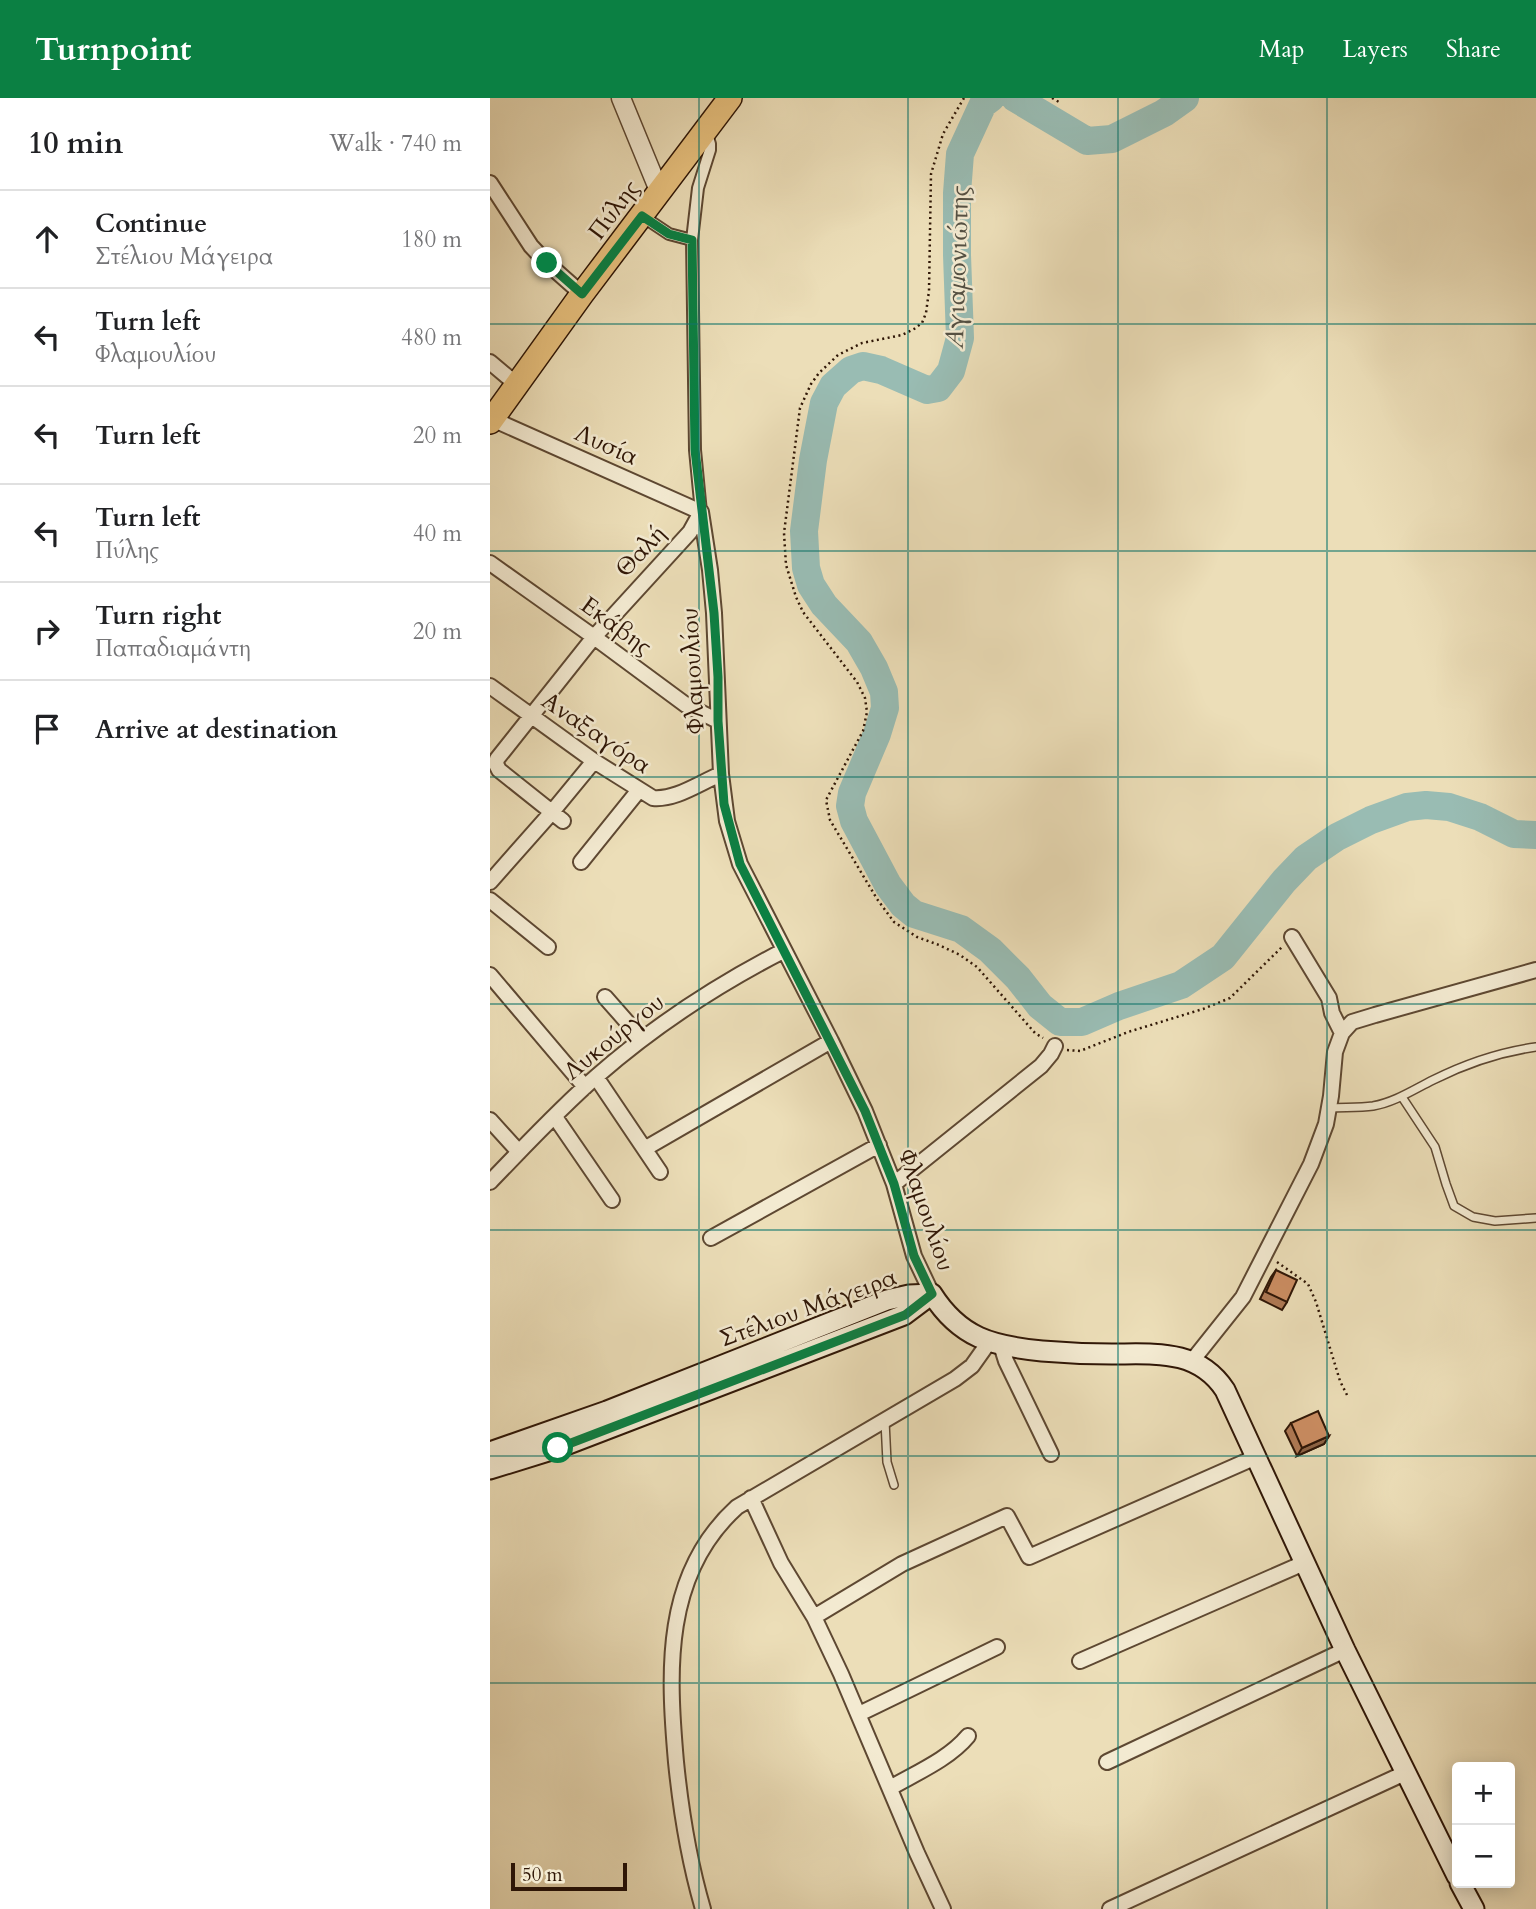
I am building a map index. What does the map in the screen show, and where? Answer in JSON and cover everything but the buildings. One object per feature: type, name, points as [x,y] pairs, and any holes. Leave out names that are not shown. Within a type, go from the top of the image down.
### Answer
[{"type":"main road","name":"Πύλης","points":[[491,421],[582,294],[730,98]]},
{"type":"main road","points":[[932,1294],[955,1322],[995,1344],[1074,1353],[1163,1355],[1192,1361],[1219,1381],[1345,1650],[1452,1866]]},
{"type":"main road","name":"Στέλιου Μάγειρα","points":[[490,1452],[607,1411],[887,1300],[932,1294]]},
{"type":"main road","name":"Στέλιου Μάγειρα","points":[[490,1469],[558,1448],[905,1315],[932,1294]]},
{"type":"main road","points":[[1464,1888],[1474,1909]]},
{"type":"street","points":[[621,98],[660,193]]},
{"type":"street","name":"Φλαμουλίου","points":[[706,131],[710,150],[698,188],[692,240],[695,441],[714,613],[721,774],[727,821],[740,864],[865,1111],[894,1184],[914,1256],[932,1294]]},
{"type":"street","points":[[490,183],[531,246],[582,294]]},
{"type":"street","points":[[642,216],[669,234],[692,240]]},
{"type":"street","points":[[490,362],[516,384]]},
{"type":"street","name":"Λυσία","points":[[491,421],[701,512]]},
{"type":"street","name":"Θαλή","points":[[558,816],[499,770],[497,759],[594,637],[690,532],[701,512]]},
{"type":"street","name":"Εκάβης","points":[[490,563],[686,705],[718,721]]},
{"type":"street","name":"Αναξαγόρα","points":[[490,686],[593,761],[653,798],[663,799],[721,774]]},
{"type":"street","points":[[490,882],[558,816],[593,761]]},
{"type":"street","points":[[581,862],[639,790]]},
{"type":"street","points":[[490,900],[548,947]]},
{"type":"street","points":[[1292,937],[1329,998],[1332,1013],[1342,1033]]},
{"type":"street","name":"Λυκούργου","points":[[490,1182],[591,1082],[642,1039],[745,971],[783,951]]},
{"type":"street","points":[[1192,1361],[1234,1310],[1311,1164],[1326,1124],[1335,1052],[1342,1033],[1352,1022],[1536,970]]},
{"type":"street","points":[[490,975],[546,1039],[591,1082],[646,1148],[660,1172]]},
{"type":"street","points":[[606,997],[642,1039]]},
{"type":"street","points":[[646,1148],[831,1041]]},
{"type":"street","points":[[894,1184],[1041,1066],[1055,1046]]},
{"type":"street","points":[[555,1117],[612,1200]]},
{"type":"street","points":[[490,1120],[519,1152]]},
{"type":"street","points":[[711,1238],[879,1145]]},
{"type":"street","points":[[703,1909],[690,1860],[679,1788],[671,1696],[673,1634],[687,1579],[722,1521],[751,1498],[965,1372],[995,1344],[1051,1454]]},
{"type":"street","points":[[814,1617],[901,1564],[1007,1516],[1029,1558],[1256,1457]]},
{"type":"street","points":[[751,1498],[781,1563],[814,1617],[943,1909]]},
{"type":"street","points":[[1080,1661],[1304,1563]]},
{"type":"street","points":[[859,1714],[997,1647]]},
{"type":"street","points":[[1107,1762],[1345,1650]]},
{"type":"street","points":[[890,1788],[944,1756],[968,1736]]},
{"type":"street","points":[[1110,1909],[1405,1773]]},
{"type":"lane","points":[[1329,1108],[1373,1106],[1402,1097],[1471,1064],[1514,1050],[1536,1047]]},
{"type":"lane","points":[[1402,1097],[1435,1147],[1454,1206],[1473,1217],[1495,1221],[1536,1217]]},
{"type":"lane","points":[[885,1420],[887,1462],[894,1485]]},
{"type":"path","points":[[964,98],[943,134],[931,174],[929,291],[922,323],[902,335],[862,342],[838,355],[811,384],[800,408],[785,516],[784,549],[790,581],[803,612],[857,682],[865,698],[867,712],[863,731],[826,800],[830,820],[894,922],[917,937],[950,949],[969,961],[1035,1032],[1066,1050],[1080,1051],[1230,998],[1292,937]]},
{"type":"path","points":[[1052,98],[1059,102]]},
{"type":"path","points":[[1265,1255],[1308,1284],[1347,1395]]},
{"type":"waterway","name":"Αγιαμονιώτης","points":[[991,98],[983,104],[960,154],[957,193],[960,338],[951,371],[938,388],[927,390],[881,370],[863,366],[851,370],[833,386],[824,403],[813,460],[804,531],[806,568],[811,585],[824,605],[859,642],[884,692],[885,708],[852,793],[850,806],[854,821],[888,885],[903,905],[914,914],[961,929],[990,950],[1018,978],[1040,1006],[1060,1022],[1082,1022],[1181,985],[1223,957],[1306,858],[1337,837],[1371,820],[1407,807],[1449,807],[1480,817],[1514,834],[1536,835]]},
{"type":"waterway","name":"Αγιαμονιώτης","points":[[1015,98],[1087,141],[1112,139],[1164,113],[1185,98]]},
{"type":"route","points":[[547,263],[582,294],[642,216],[669,234],[692,240],[695,450],[714,613],[722,789],[727,821],[740,864],[865,1111],[894,1184],[914,1256],[932,1294],[905,1315],[558,1448]]}]
